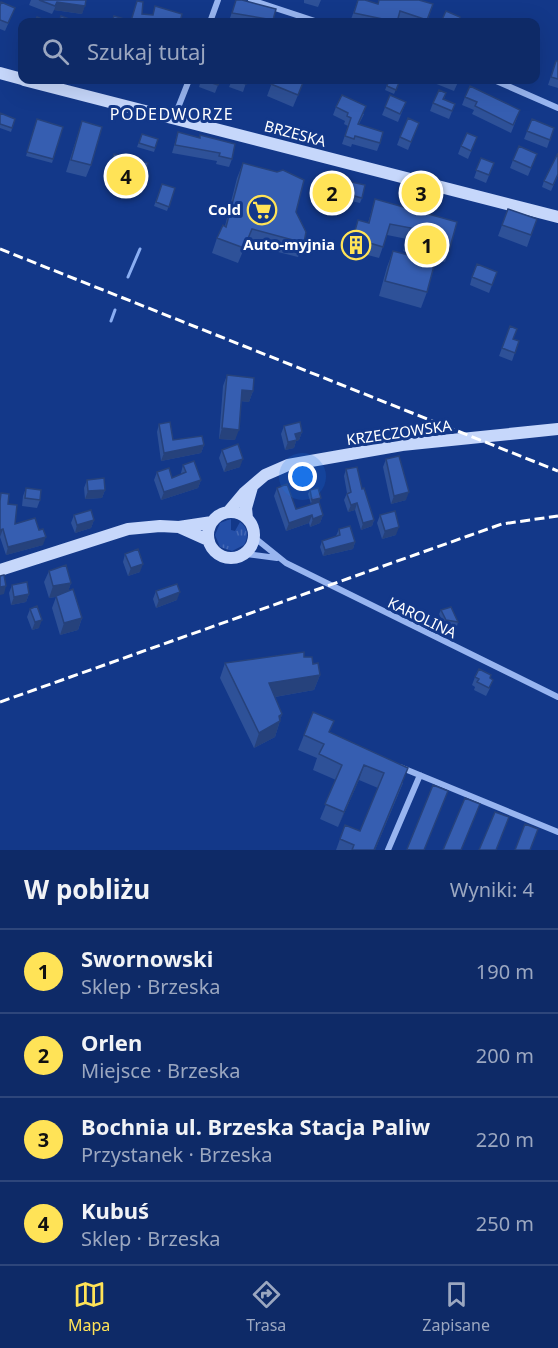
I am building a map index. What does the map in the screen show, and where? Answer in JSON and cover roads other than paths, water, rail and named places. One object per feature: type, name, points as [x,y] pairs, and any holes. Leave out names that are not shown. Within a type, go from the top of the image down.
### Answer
[{"type":"main road","name":"BRZESKA","points":[[0,73],[18,78]]},
{"type":"main road","name":"BRZESKA","points":[[42,84],[558,217]]},
{"type":"main road","name":"KRZECZOWSKA","points":[[228,512],[270,472],[288,465],[402,445],[558,429]]},
{"type":"main road","points":[[247,518],[246,508],[252,487]]},
{"type":"main road","points":[[0,570],[128,529],[179,527],[212,522],[228,512],[238,513],[247,518],[253,527],[255,537],[246,554],[234,559],[223,557],[212,549],[208,540],[212,522]]},
{"type":"main road","points":[[179,527],[208,540]]},
{"type":"street","points":[[211,18],[218,0]]},
{"type":"street","points":[[251,0],[306,18]]},
{"type":"street","points":[[174,118],[187,84]]},
{"type":"street","points":[[503,84],[558,108]]},
{"type":"street","name":"KAROLINA","points":[[255,537],[277,558],[558,697]]},
{"type":"street","name":"KAROLINA","points":[[246,554],[277,558]]},
{"type":"street","points":[[389,762],[558,831]]},
{"type":"street","points":[[388,850],[420,775]]},
{"type":"waterway","points":[[128,277],[140,249]]},
{"type":"waterway","points":[[111,321],[115,310]]},
{"type":"railway","points":[[0,249],[558,471]]},
{"type":"railway","points":[[0,702],[502,524],[558,516]]},
{"type":"place","name":"Kubuś","points":[[126,176]]},
{"type":"place","name":"Orlen","points":[[332,193]]},
{"type":"place","name":"Bochnia ul. Brzeska Stacja Paliw","points":[[421,193]]},
{"type":"place","name":"Cold","points":[[262,210]]},
{"type":"place","name":"Auto-myjnia","points":[[356,245]]},
{"type":"place","name":"Swornowski","points":[[427,245]]},
{"type":"district","name":"PODEDWORZE","points":[[172,114]]}]
